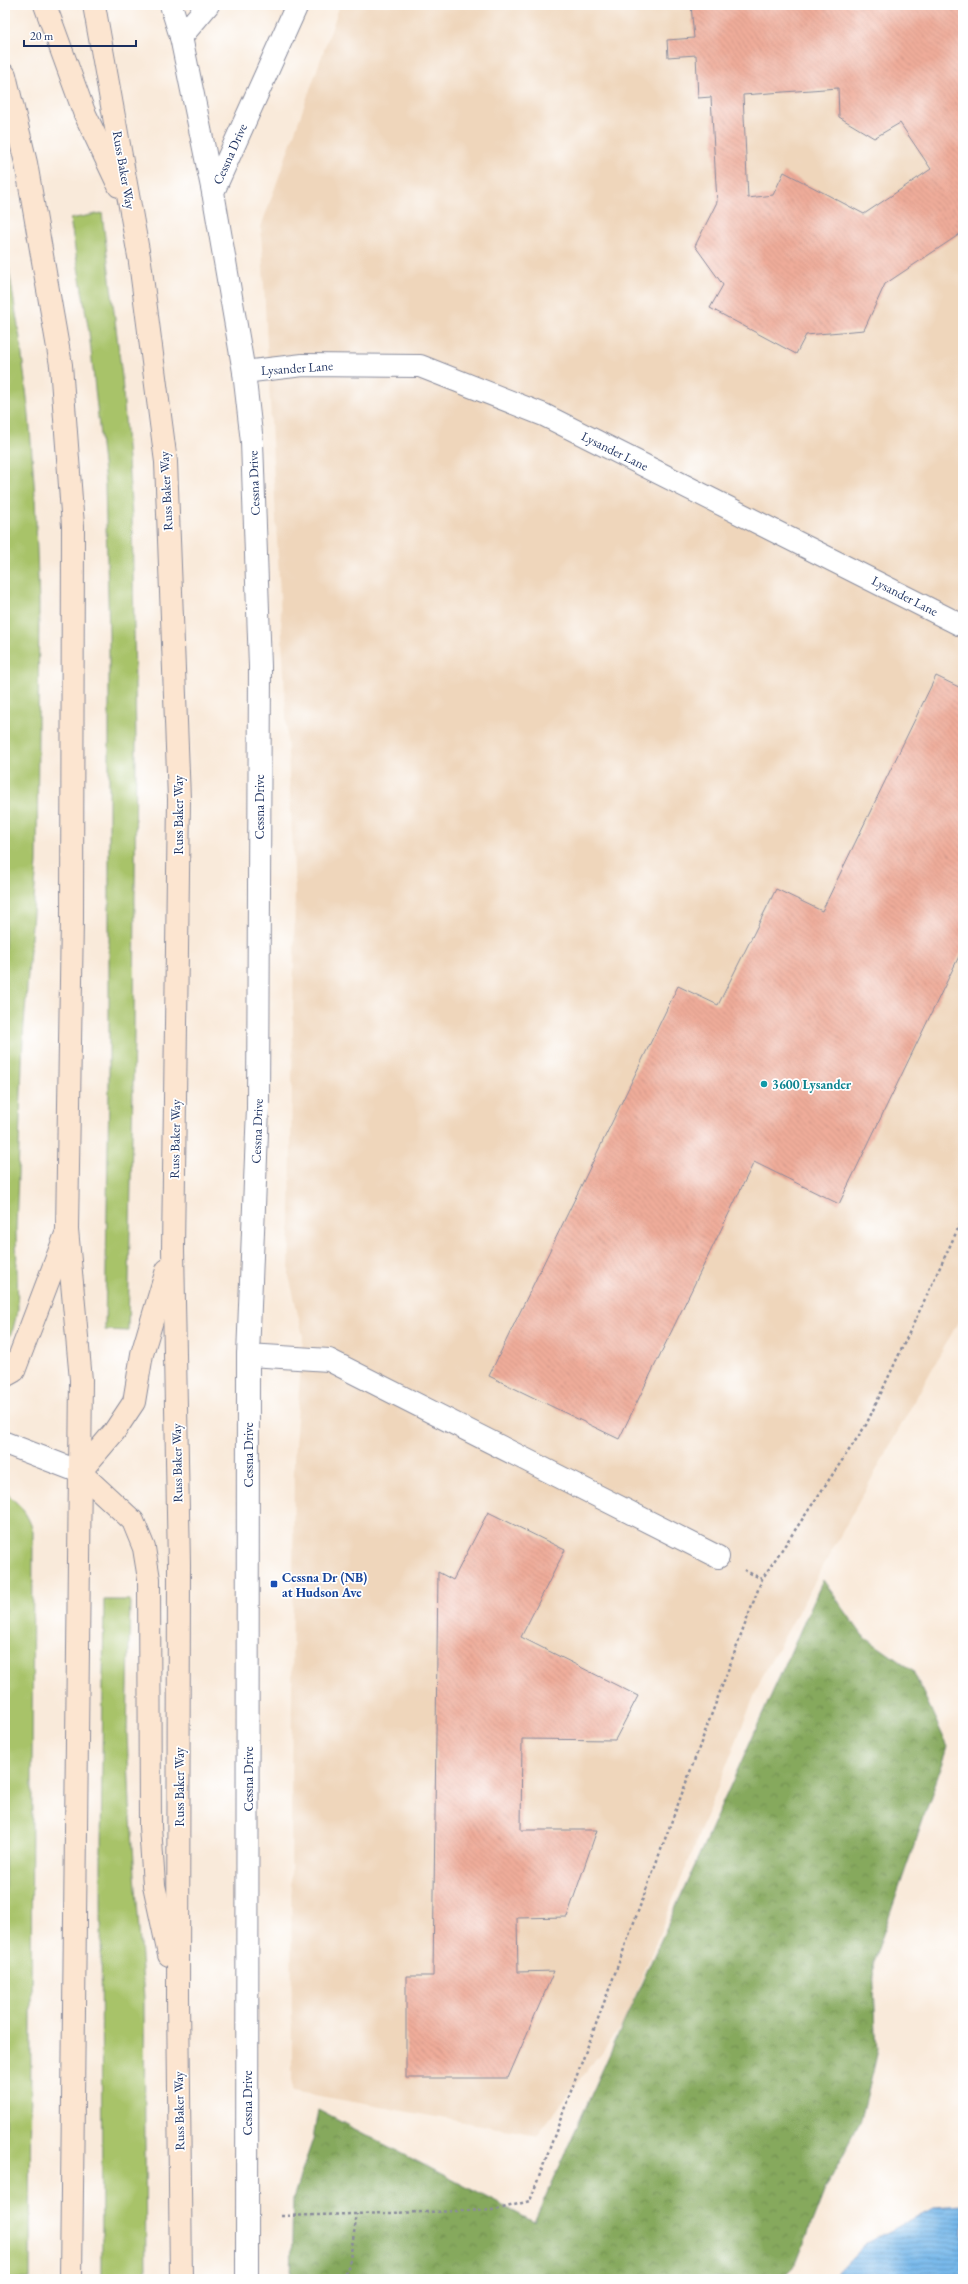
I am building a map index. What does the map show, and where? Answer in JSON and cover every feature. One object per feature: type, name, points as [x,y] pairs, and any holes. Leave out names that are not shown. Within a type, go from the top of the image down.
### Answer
[{"type":"main road","points":[[45,5],[84,112],[130,210]]},
{"type":"main road","name":"Russ Baker Way","points":[[94,5],[140,262],[166,462],[179,799],[173,1249],[179,1580],[178,1998],[181,2279]]},
{"type":"main road","points":[[5,75],[26,163],[61,365],[73,526],[72,919],[67,1229],[81,1380],[71,2279]]},
{"type":"main road","points":[[5,1376],[14,1371],[67,1229]]},
{"type":"main road","points":[[80,1472],[114,1432],[134,1402],[142,1354],[173,1249]]},
{"type":"main road","points":[[80,1472],[133,1521],[144,1548],[149,1579],[150,1826],[154,1885],[178,1998]]},
{"type":"street","points":[[171,5],[181,37],[213,192]]},
{"type":"street","points":[[181,37],[208,5]]},
{"type":"street","name":"Cessna Drive","points":[[247,2279],[248,1355],[258,1108],[260,666],[252,442],[244,372],[213,192],[297,5]]},
{"type":"street","name":"Lysander Lane","points":[[244,372],[303,365],[420,366],[544,415],[963,626]]},
{"type":"street","points":[[248,1355],[329,1360],[718,1557]]},
{"type":"street","points":[[5,1443],[80,1472]]},
{"type":"path","points":[[281,2216],[495,2210],[530,2201],[762,1579],[866,1425],[963,1218]]},
{"type":"path","points":[[342,2279],[349,2265],[357,2214]]},
{"type":"shaded area","points":[[340,5],[963,5],[963,1313],[761,1679],[623,2025],[537,2135],[292,2091],[291,1800],[294,1460],[303,1336],[289,1276],[295,891],[261,227]]},
{"type":"green space","points":[[102,213],[122,377],[132,516],[136,740],[134,1035],[128,1331],[105,1330],[109,1089],[109,635],[105,483],[89,332],[70,219]]},
{"type":"green space","points":[[5,246],[20,338],[29,415],[35,496],[39,604],[37,863],[23,1037],[16,1229],[18,1309],[13,1329],[5,1345]]},
{"type":"green space","points":[[5,1492],[22,1509],[33,1531],[30,2279],[5,2279]]},
{"type":"green space","points":[[823,1580],[863,1636],[913,1671],[948,1747],[873,1963],[877,2054],[861,2120],[824,2192],[796,2264],[781,2279],[291,2279],[293,2198],[313,2139],[318,2110],[534,2222]]},
{"type":"green space","points":[[104,1600],[130,1600],[127,1733],[130,1805],[144,1999],[146,2279],[102,2279],[101,1850]]},
{"type":"water","points":[[963,2205],[963,2279],[832,2279],[867,2243],[935,2207]]},
{"type":"building","points":[[691,5],[963,5],[963,232],[885,284],[864,330],[806,335],[796,354],[710,308],[723,285],[695,246],[717,202],[711,97],[698,98],[696,55],[668,57],[667,40],[694,38]],"holes":[[[838,88],[839,117],[874,138],[900,123],[931,169],[864,214],[784,172],[773,195],[748,198],[743,95]]]},
{"type":"building","name":"3600 Lysander","points":[[936,676],[963,689],[963,948],[839,1204],[754,1162],[619,1439],[489,1376],[678,986],[718,1005],[776,889],[822,911]]},
{"type":"building","points":[[488,1512],[565,1550],[521,1637],[638,1696],[615,1740],[522,1739],[521,1830],[597,1830],[567,1917],[517,1918],[518,1972],[554,1971],[508,2078],[406,2078],[406,1976],[433,1976],[438,1572],[453,1580]]},
{"type":"place","name":"3600 Lysander","points":[[764,1084]]},
{"type":"place","name":"Cessna Dr (NB) at Hudson Ave","points":[[274,1584]]}]
